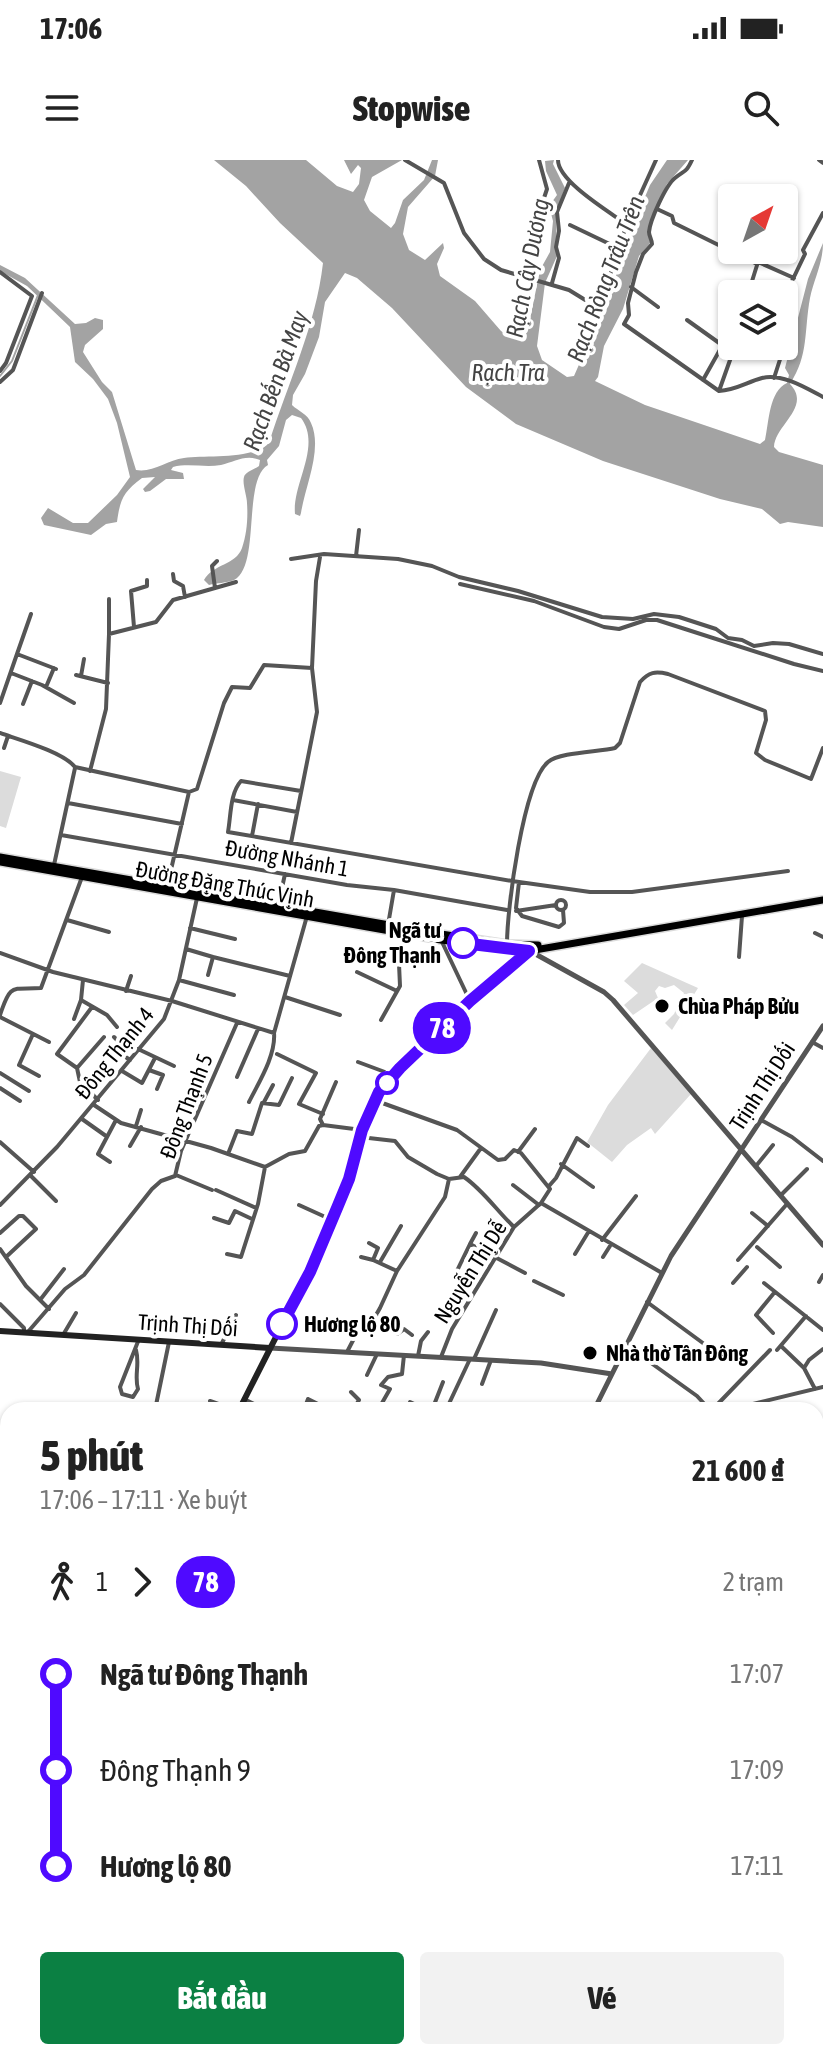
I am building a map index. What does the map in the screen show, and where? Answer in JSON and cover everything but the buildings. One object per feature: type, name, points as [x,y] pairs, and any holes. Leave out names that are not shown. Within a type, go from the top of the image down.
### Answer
[{"type":"main road","name":"Đường Đặng Thúc Vịnh","points":[[0,859],[167,887],[441,940],[530,948],[823,898]]},
{"type":"main road","name":"Đường Đặng Thúc Vịnh","points":[[54,869],[82,877],[530,948],[823,898]]},
{"type":"main road","points":[[242,1402],[310,1272],[349,1179],[374,1100],[393,1075],[530,948]]},
{"type":"main road","name":"Trịnh Thị Dối","points":[[0,1331],[270,1348]]},
{"type":"street","points":[[405,160],[439,178],[464,233],[484,259],[501,270],[551,283],[595,306],[656,160]]},
{"type":"street","points":[[524,276],[527,253],[540,237],[538,216],[547,189],[539,160]]},
{"type":"street","points":[[558,160],[558,167],[569,183],[627,225]]},
{"type":"street","points":[[692,160],[686,173],[675,178],[667,188],[657,209],[649,233],[652,244],[643,254],[631,287],[629,313],[624,324],[719,391],[733,390],[761,378],[777,378],[823,397]]},
{"type":"street","points":[[551,283],[559,258],[556,247],[559,231],[557,212],[569,183]]},
{"type":"street","points":[[657,209],[673,217],[674,223],[718,245]]},
{"type":"street","points":[[764,264],[794,278],[805,254],[803,250],[823,213]]},
{"type":"street","points":[[570,225],[619,248]]},
{"type":"street","points":[[752,280],[757,264]]},
{"type":"street","points":[[0,272],[29,293],[32,299],[0,371]]},
{"type":"street","points":[[631,287],[658,307]]},
{"type":"street","points":[[0,382],[13,370],[42,296]]},
{"type":"street","points":[[687,320],[718,342]]},
{"type":"street","points":[[703,380],[718,352]]},
{"type":"street","points":[[719,391],[730,360]]},
{"type":"street","points":[[777,378],[781,360]]},
{"type":"street","points":[[356,556],[359,530]]},
{"type":"street","points":[[291,843],[317,712],[312,668],[316,581],[321,556]]},
{"type":"street","points":[[291,559],[381,556],[432,566],[459,577],[612,619],[633,619],[654,614],[679,617],[754,646],[787,644],[823,654]]},
{"type":"street","points":[[215,586],[213,569],[217,561]]},
{"type":"street","points":[[173,574],[174,581],[183,586],[185,597]]},
{"type":"street","points":[[134,627],[131,591],[147,586],[147,580]]},
{"type":"street","points":[[109,634],[156,622],[168,604],[215,586],[236,582]]},
{"type":"street","points":[[460,584],[534,601],[604,627],[619,629],[646,620],[657,620],[823,671]]},
{"type":"street","points":[[90,771],[106,709],[109,599]]},
{"type":"street","points":[[0,703],[31,614]]},
{"type":"street","points":[[17,654],[55,668],[46,687]]},
{"type":"street","points":[[84,659],[78,676],[108,683]]},
{"type":"street","points":[[0,733],[63,758],[75,767],[189,792],[197,789],[229,690],[234,687],[250,688],[264,665],[312,668]]},
{"type":"street","points":[[507,944],[507,910],[523,826],[545,764],[551,759],[615,748],[620,743],[640,682],[655,671],[765,711],[766,720],[756,753],[765,760],[811,779],[823,748]]},
{"type":"street","points":[[11,673],[46,687],[74,703]]},
{"type":"street","points":[[23,704],[32,681]]},
{"type":"street","points":[[4,748],[8,736]]},
{"type":"street","points":[[54,869],[75,767]]},
{"type":"street","points":[[301,791],[241,781],[237,784],[228,832],[590,892],[632,892],[788,871]]},
{"type":"street","points":[[167,887],[189,792]]},
{"type":"street","points":[[233,800],[297,812]]},
{"type":"street","points":[[68,803],[182,824]]},
{"type":"street","points":[[252,836],[258,804]]},
{"type":"street","name":"Đường Nhánh 1","points":[[61,835],[507,910]]},
{"type":"street","points":[[278,906],[285,874]]},
{"type":"street","points":[[49,1042],[0,1016],[9,993],[14,989],[26,986],[40,989],[82,877]]},
{"type":"street","points":[[516,911],[519,882]]},
{"type":"street","points":[[516,911],[522,916],[559,927],[564,923],[566,904],[560,888]]},
{"type":"street","points":[[388,925],[394,890]]},
{"type":"street","name":"Đông Thạnh 4","points":[[0,1205],[33,1174],[82,1119],[164,1019],[179,980],[198,894]]},
{"type":"street","points":[[516,911],[556,905],[562,900]]},
{"type":"street","points":[[556,905],[563,910]]},
{"type":"street","points":[[739,957],[742,914]]},
{"type":"street","points":[[249,1102],[275,1039],[274,1033],[307,916]]},
{"type":"street","points":[[67,920],[109,932]]},
{"type":"street","points":[[190,928],[235,939]]},
{"type":"street","points":[[381,1020],[400,986],[399,964],[405,933]]},
{"type":"street","points":[[815,933],[823,937]]},
{"type":"street","points":[[441,940],[470,1001]]},
{"type":"street","points":[[530,948],[613,1000],[823,1245]]},
{"type":"street","points":[[186,949],[290,976]]},
{"type":"street","points":[[0,953],[49,971],[172,1001],[274,1033]]},
{"type":"street","points":[[208,975],[213,957]]},
{"type":"street","points":[[357,972],[397,991]]},
{"type":"street","points":[[126,991],[131,976]]},
{"type":"street","points":[[74,1019],[81,1000],[83,980]]},
{"type":"street","points":[[179,980],[234,995]]},
{"type":"street","points":[[285,997],[340,1015]]},
{"type":"street","points":[[81,1000],[107,1015],[117,1027]]},
{"type":"street","points":[[92,1007],[57,1054],[77,1068],[80,1082],[98,1100]]},
{"type":"street","name":"Đông Thạnh 5","points":[[25,1332],[65,1289],[84,1275],[152,1189],[176,1175],[186,1141],[237,1023]]},
{"type":"street","name":"Trịnh Thị Dối","points":[[598,1402],[662,1273],[697,1214],[823,1026]]},
{"type":"street","points":[[237,1077],[258,1029]]},
{"type":"street","points":[[33,1034],[19,1065],[39,1076]]},
{"type":"street","points":[[77,1068],[104,1037]]},
{"type":"street","points":[[114,1037],[117,1051],[130,1060]]},
{"type":"street","points":[[812,1042],[823,1048]]},
{"type":"street","points":[[138,1049],[174,1066]]},
{"type":"street","points":[[277,1054],[316,1073],[299,1104],[323,1114]]},
{"type":"street","points":[[122,1071],[142,1083],[155,1058]]},
{"type":"street","points":[[358,1062],[393,1075]]},
{"type":"street","points":[[149,1070],[163,1075],[157,1089]]},
{"type":"street","points":[[0,1073],[29,1091]]},
{"type":"street","points":[[264,1102],[279,1105],[292,1078]]},
{"type":"street","points":[[323,1125],[320,1119],[336,1082]]},
{"type":"street","points":[[228,1154],[237,1131],[252,1134],[262,1103],[273,1085]]},
{"type":"street","points":[[0,1088],[20,1101]]},
{"type":"street","points":[[374,1100],[457,1130],[502,1161],[510,1151],[518,1152],[549,1186]]},
{"type":"street","points":[[94,1105],[116,1120],[265,1167],[289,1154],[305,1151],[319,1126],[323,1125],[395,1141],[408,1157],[449,1179],[460,1177],[478,1187],[495,1210],[514,1227]]},
{"type":"street","points":[[130,1146],[141,1110]]},
{"type":"street","points":[[82,1119],[106,1136]]},
{"type":"street","points":[[110,1162],[98,1154],[116,1120]]},
{"type":"street","points":[[761,1120],[792,1137],[823,1161]]},
{"type":"street","points":[[518,1152],[535,1129]]},
{"type":"street","points":[[588,1146],[577,1138],[561,1164],[593,1187]]},
{"type":"street","points":[[0,1142],[56,1201]]},
{"type":"street","points":[[756,1166],[773,1145]]},
{"type":"street","points":[[460,1177],[481,1148]]},
{"type":"street","name":"Nguyễn Thị Dễ","points":[[441,1358],[452,1329],[514,1227],[540,1204],[561,1164]]},
{"type":"street","points":[[227,1254],[240,1258],[265,1167]]},
{"type":"street","points":[[782,1194],[807,1169]]},
{"type":"street","points":[[176,1175],[256,1208]]},
{"type":"street","points":[[347,1352],[361,1325],[376,1315],[397,1271],[445,1197],[449,1179]]},
{"type":"street","points":[[513,1185],[540,1204],[662,1273]]},
{"type":"street","points":[[602,1240],[636,1196]]},
{"type":"street","points":[[738,1260],[789,1202]]},
{"type":"street","points":[[299,1205],[332,1220]]},
{"type":"street","points":[[214,1218],[229,1223],[235,1211],[252,1219]]},
{"type":"street","points":[[752,1213],[768,1226]]},
{"type":"street","points":[[0,1233],[23,1216],[36,1229],[6,1257]]},
{"type":"street","points":[[380,1262],[401,1226]]},
{"type":"street","points":[[575,1254],[589,1231]]},
{"type":"street","points":[[453,1279],[476,1233]]},
{"type":"street","points":[[369,1243],[378,1248],[373,1260]]},
{"type":"street","points":[[470,1244],[525,1273]]},
{"type":"street","points":[[603,1257],[610,1245]]},
{"type":"street","points":[[757,1247],[780,1267]]},
{"type":"street","points":[[0,1249],[26,1286],[49,1309]]},
{"type":"street","points":[[361,1257],[397,1271]]},
{"type":"street","points":[[733,1283],[747,1267]]},
{"type":"street","points":[[40,1300],[64,1269]]},
{"type":"street","points":[[819,1282],[823,1275]]},
{"type":"street","points":[[534,1281],[563,1295]]},
{"type":"street","points":[[764,1283],[823,1330]]},
{"type":"street","points":[[773,1333],[756,1315],[774,1293]]},
{"type":"street","points":[[647,1302],[726,1360]]},
{"type":"street","points":[[0,1304],[25,1332]]},
{"type":"street","points":[[450,1402],[496,1310]]},
{"type":"street","points":[[63,1335],[76,1313]]},
{"type":"street","points":[[221,1345],[236,1315]]},
{"type":"street","points":[[376,1315],[397,1334],[402,1328],[412,1335]]},
{"type":"street","points":[[806,1316],[779,1348],[804,1368],[815,1389]]},
{"type":"street","points":[[418,1356],[421,1341],[428,1332]]},
{"type":"street","points":[[126,1371],[135,1380],[138,1389],[133,1397],[122,1394],[120,1387],[126,1371],[136,1350],[139,1339]]},
{"type":"street","points":[[157,1402],[169,1342]]},
{"type":"street","points":[[626,1345],[703,1402]]},
{"type":"street","name":"Trịnh Thị Dối","points":[[270,1348],[541,1363],[612,1374]]},
{"type":"street","points":[[804,1368],[823,1349]]},
{"type":"street","points":[[135,1380],[139,1360],[136,1350]]},
{"type":"street","points":[[719,1402],[770,1350]]},
{"type":"street","points":[[367,1375],[377,1354]]},
{"type":"street","points":[[383,1402],[390,1389],[381,1385],[388,1377],[402,1374],[404,1355]]},
{"type":"street","points":[[482,1384],[491,1360]]},
{"type":"street","points":[[433,1402],[443,1382]]},
{"type":"street","points":[[767,1402],[823,1387]]},
{"type":"street","points":[[351,1392],[358,1402]]},
{"type":"street","points":[[244,1399],[250,1402]]},
{"type":"shaded area","points":[[0,771],[21,777],[6,828],[0,826]]},
{"type":"shaded area","points":[[642,963],[698,988],[672,1030],[665,1023],[674,1014],[684,993],[674,985],[659,986],[655,991],[658,998],[633,1015],[624,1005],[638,993],[624,981]]},
{"type":"shaded area","points":[[651,1048],[691,1094],[655,1134],[651,1128],[627,1145],[612,1162],[587,1142],[608,1105]]},
{"type":"water","name":"Rạch Tra","points":[[214,160],[306,160],[337,186],[353,192],[359,184],[361,168],[358,165],[351,174],[344,160],[402,160],[372,177],[364,200],[370,211],[391,228],[403,200],[424,180],[432,160],[438,160],[435,176],[408,207],[403,234],[409,250],[425,260],[443,243],[437,264],[440,276],[475,301],[501,331],[510,337],[524,337],[540,270],[550,252],[553,221],[549,206],[557,195],[545,161],[554,160],[565,188],[556,212],[557,256],[545,283],[537,346],[542,360],[567,377],[574,376],[606,303],[650,185],[667,160],[688,160],[667,184],[656,208],[651,225],[651,242],[639,256],[623,309],[604,346],[595,381],[645,405],[760,444],[765,440],[773,400],[787,383],[787,360],[798,360],[798,318],[808,279],[823,243],[810,298],[803,353],[790,384],[797,400],[774,447],[779,452],[823,465],[823,527],[788,522],[780,524],[762,509],[720,499],[603,461],[516,424],[466,387],[392,308],[357,278],[345,273],[325,302],[319,337],[293,395],[292,405],[310,420],[315,444],[300,516],[295,514],[295,502],[308,453],[308,441],[307,429],[301,418],[292,415],[286,420],[279,446],[260,474],[247,558],[242,572],[234,580],[209,585],[204,580],[235,558],[242,548],[247,514],[244,477],[259,466],[260,460],[255,458],[215,466],[173,467],[171,470],[183,473],[184,479],[166,479],[145,492],[143,489],[155,477],[142,478],[124,497],[117,522],[106,524],[91,535],[44,525],[41,518],[48,508],[73,523],[88,523],[117,495],[130,477],[108,399],[75,362],[70,327],[27,286],[0,271],[0,265],[25,278],[75,324],[95,318],[103,320],[103,329],[85,345],[83,352],[112,392],[136,470],[148,470],[184,458],[252,452],[269,443],[308,331],[323,263],[246,186]]},
{"type":"waterway","points":[[0,376],[12,361],[38,295]]},
{"type":"bus line","name":"78","points":[[282,1324],[319,1252],[349,1179],[362,1130],[379,1092],[470,1001],[529,951],[463,943]]},
{"type":"place","name":"Ngã tư Đông Thạnh","points":[[463,943]]},
{"type":"place","name":"Chùa Pháp Bửu","points":[[662,1006]]},
{"type":"place","name":"Hương lộ 80","points":[[282,1324]]},
{"type":"place","name":"Nhà thờ Tân Đông","points":[[590,1353]]},
{"type":"water label","name":"Rạch Cây Dương","points":[[528,268]]},
{"type":"water label","name":"Rạch Ròng Trâu Trên","points":[[606,279]]},
{"type":"water label","name":"Rạch Bến Bà May","points":[[276,381]]}]
